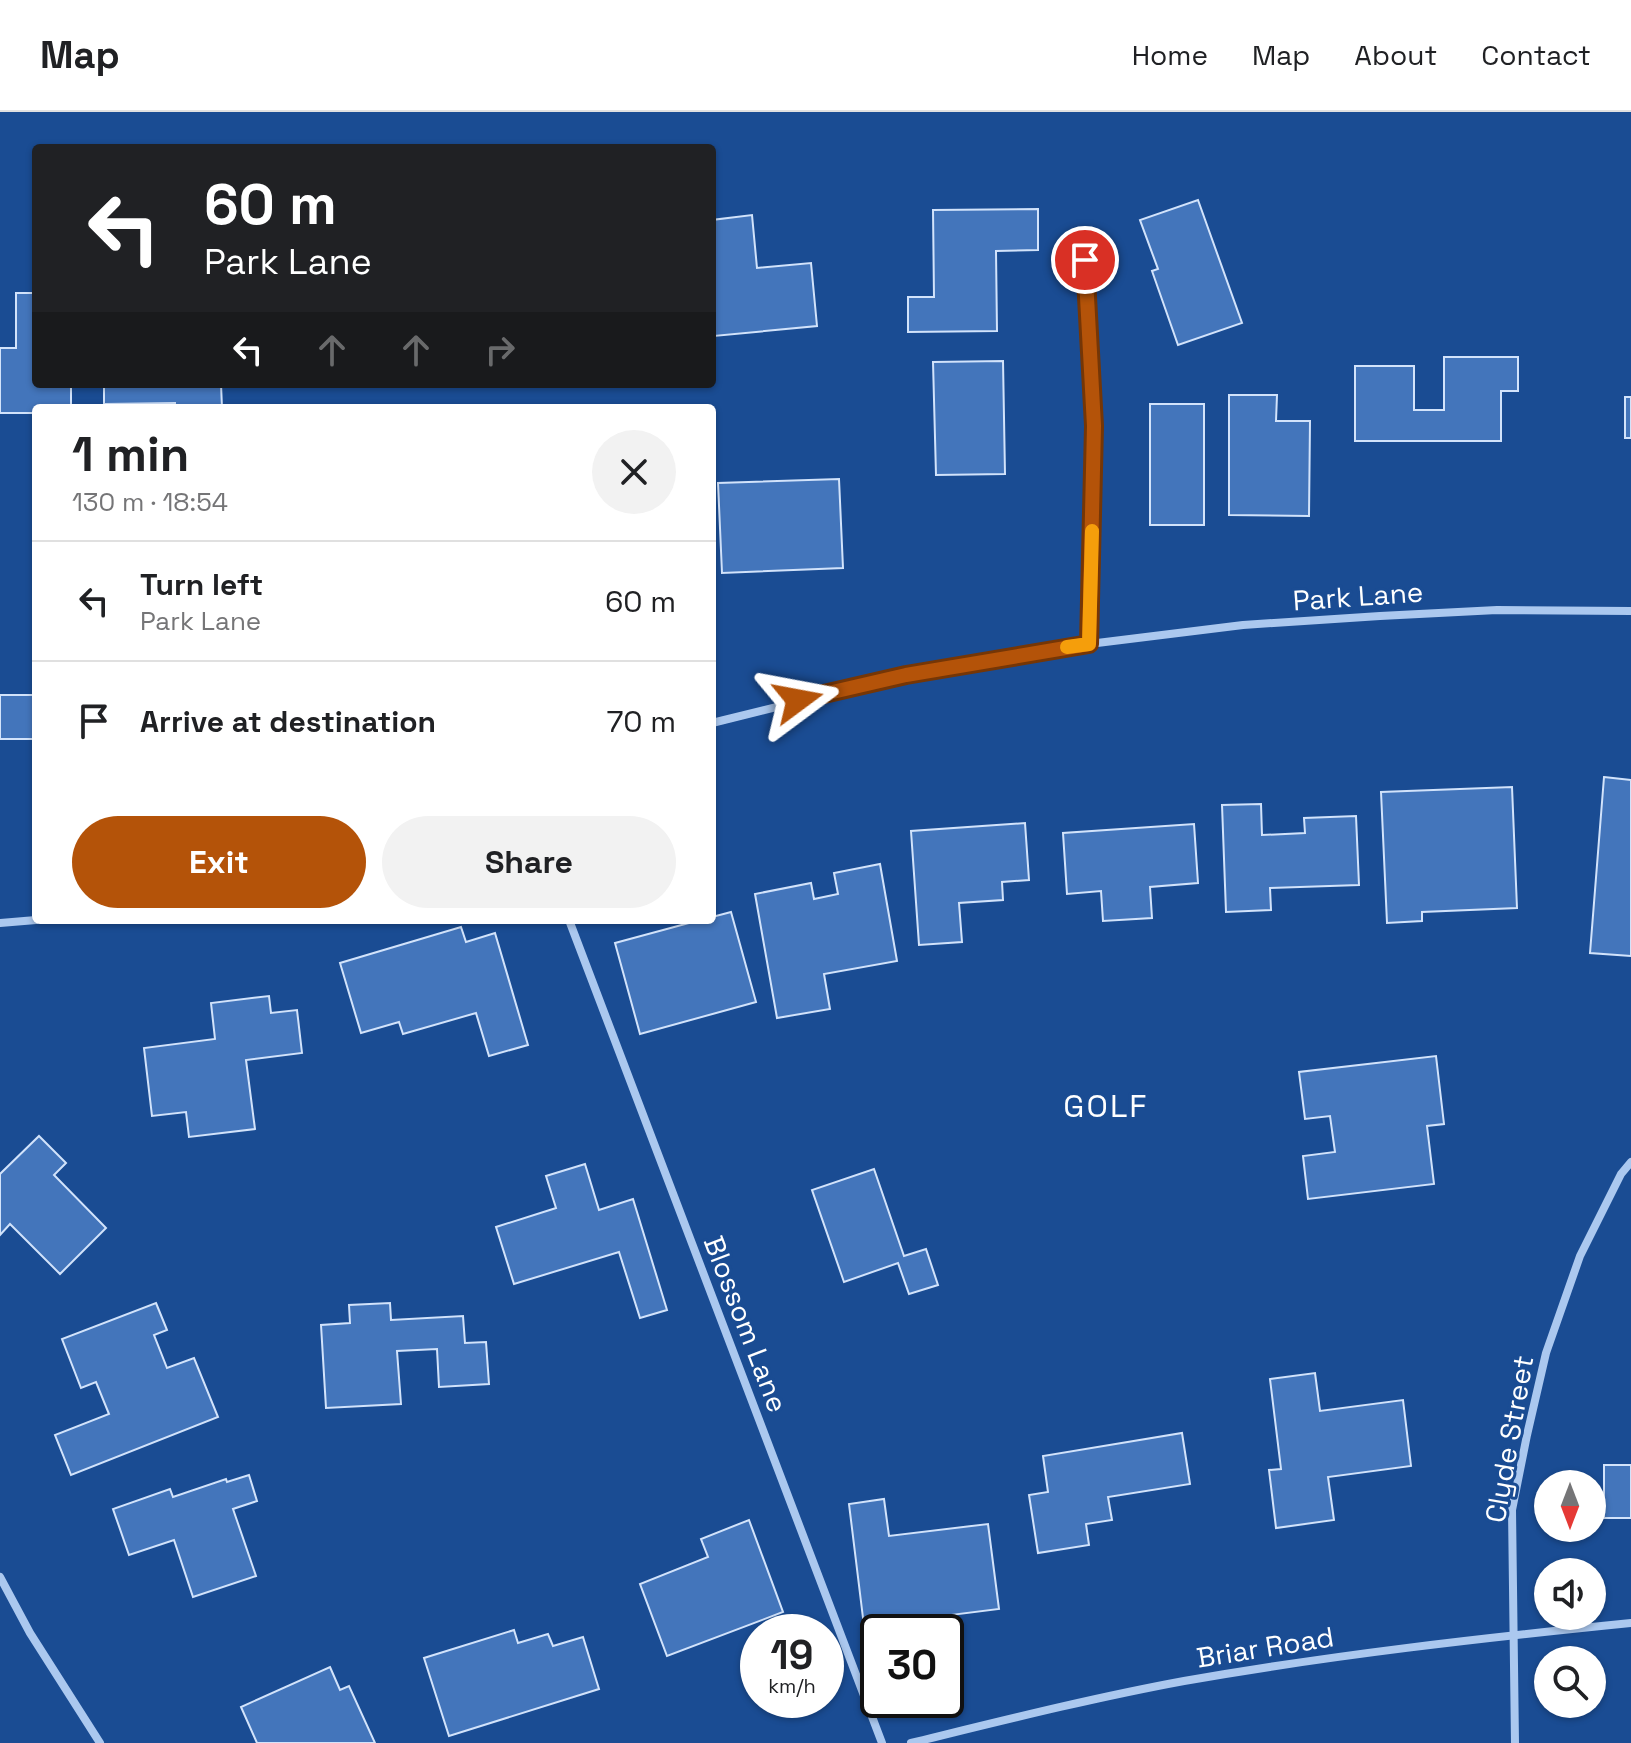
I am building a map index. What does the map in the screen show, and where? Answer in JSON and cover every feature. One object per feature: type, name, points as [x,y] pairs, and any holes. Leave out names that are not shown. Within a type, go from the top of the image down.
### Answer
[{"type":"street","name":"Park Lane","points":[[716,722],[906,675],[1089,644],[1243,625],[1497,610],[1631,611]]},
{"type":"street","points":[[0,923],[32,920]]},
{"type":"street","name":"Blossom Lane","points":[[571,924],[882,1743]]},
{"type":"street","name":"Clyde Street","points":[[1515,1743],[1512,1510],[1546,1353],[1580,1256],[1621,1174],[1631,1162]]},
{"type":"street","points":[[0,1577],[30,1633],[100,1743]]},
{"type":"street","name":"Briar Road","points":[[911,1743],[1060,1707],[1183,1682],[1310,1661],[1631,1623]]},
{"type":"lane","points":[[1085,260],[1094,426],[1089,644]]},
{"type":"building","points":[[1198,200],[1242,323],[1178,345],[1152,271],[1158,269],[1140,220]]},
{"type":"building","points":[[1038,209],[1038,250],[996,251],[997,331],[908,332],[908,297],[934,297],[933,210]]},
{"type":"building","points":[[752,215],[757,268],[811,263],[817,326],[716,336],[716,220]]},
{"type":"building","points":[[16,293],[32,293],[32,388],[71,388],[71,404],[32,404],[32,413],[0,413],[0,348],[16,348]]},
{"type":"building","points":[[1444,357],[1518,357],[1518,391],[1501,391],[1501,441],[1355,441],[1355,366],[1414,366],[1414,410],[1444,410]]},
{"type":"building","points":[[1003,361],[1005,474],[936,475],[933,362]]},
{"type":"building","points":[[104,388],[221,388],[222,404],[104,404]]},
{"type":"building","points":[[1229,395],[1277,395],[1276,421],[1310,421],[1309,516],[1229,515]]},
{"type":"building","points":[[1625,397],[1631,397],[1631,438],[1625,438]]},
{"type":"building","points":[[1150,404],[1204,404],[1204,525],[1150,525]]},
{"type":"building","points":[[839,479],[843,568],[722,573],[718,483]]},
{"type":"building","points":[[0,695],[32,695],[32,739],[0,739]]},
{"type":"building","points":[[1604,777],[1631,780],[1631,956],[1590,953]]},
{"type":"building","points":[[1512,787],[1517,908],[1422,912],[1422,921],[1387,923],[1381,792]]},
{"type":"building","points":[[1261,804],[1262,835],[1305,833],[1304,818],[1356,816],[1359,885],[1270,888],[1271,910],[1226,912],[1222,805]]},
{"type":"building","points":[[1025,823],[1029,880],[1002,882],[1003,900],[959,903],[962,942],[919,945],[911,831]]},
{"type":"building","points":[[1194,824],[1198,883],[1150,887],[1152,918],[1103,921],[1101,891],[1067,894],[1063,833]]},
{"type":"building","points":[[880,864],[897,961],[824,974],[830,1009],[777,1018],[755,894],[811,883],[814,899],[838,894],[834,873]]},
{"type":"building","points":[[731,912],[756,1002],[640,1034],[615,943],[685,924],[716,924],[716,916]]},
{"type":"building","points":[[461,927],[466,942],[495,933],[528,1045],[489,1056],[476,1013],[403,1034],[399,1022],[361,1033],[340,963]]},
{"type":"building","points":[[269,996],[271,1013],[297,1010],[302,1053],[246,1060],[255,1129],[189,1137],[186,1112],[152,1116],[144,1048],[215,1039],[211,1003]]},
{"type":"building","points":[[1436,1056],[1444,1124],[1427,1126],[1434,1184],[1308,1199],[1303,1156],[1335,1152],[1330,1116],[1305,1119],[1299,1072]]},
{"type":"building","points":[[39,1136],[66,1163],[54,1175],[106,1228],[60,1274],[10,1224],[0,1235],[0,1174]]},
{"type":"building","points":[[585,1164],[599,1210],[633,1199],[667,1310],[640,1318],[619,1252],[514,1284],[496,1227],[556,1208],[546,1176]]},
{"type":"building","points":[[874,1169],[904,1256],[926,1249],[938,1285],[909,1294],[898,1263],[844,1282],[812,1190]]},
{"type":"building","points":[[156,1303],[167,1330],[154,1335],[167,1368],[194,1358],[218,1417],[71,1475],[55,1435],[109,1414],[96,1382],[81,1388],[62,1339]]},
{"type":"building","points":[[390,1303],[391,1320],[463,1316],[465,1343],[486,1342],[489,1384],[439,1387],[437,1349],[397,1351],[401,1404],[326,1408],[321,1325],[350,1323],[349,1305]]},
{"type":"building","points":[[1315,1373],[1320,1411],[1403,1400],[1411,1466],[1328,1477],[1334,1520],[1276,1528],[1269,1470],[1281,1469],[1270,1379]]},
{"type":"building","points":[[1182,1433],[1190,1484],[1108,1497],[1112,1520],[1086,1524],[1089,1545],[1038,1553],[1029,1495],[1048,1492],[1043,1456]]},
{"type":"building","points":[[1604,1465],[1631,1465],[1631,1518],[1606,1518]]},
{"type":"building","points":[[249,1475],[257,1501],[233,1509],[256,1576],[193,1597],[174,1540],[129,1555],[113,1509],[170,1489],[173,1497],[226,1479],[227,1482]]},
{"type":"building","points":[[884,1499],[889,1536],[988,1524],[999,1609],[959,1614],[863,1614],[849,1504]]},
{"type":"building","points":[[749,1520],[783,1612],[740,1614],[740,1628],[667,1656],[640,1584],[708,1557],[701,1539]]},
{"type":"building","points":[[514,1630],[518,1643],[548,1634],[553,1646],[583,1637],[599,1689],[449,1736],[424,1658]]},
{"type":"building","points":[[330,1667],[340,1690],[349,1686],[375,1743],[257,1743],[241,1707]]},
{"type":"slow traffic","points":[[1067,647],[1089,644],[1092,531]]},
{"type":"district","name":"GOLF","points":[[1106,1106]]},
{"type":"route","points":[[798,700],[906,675],[1089,644],[1094,426],[1085,260]]}]
